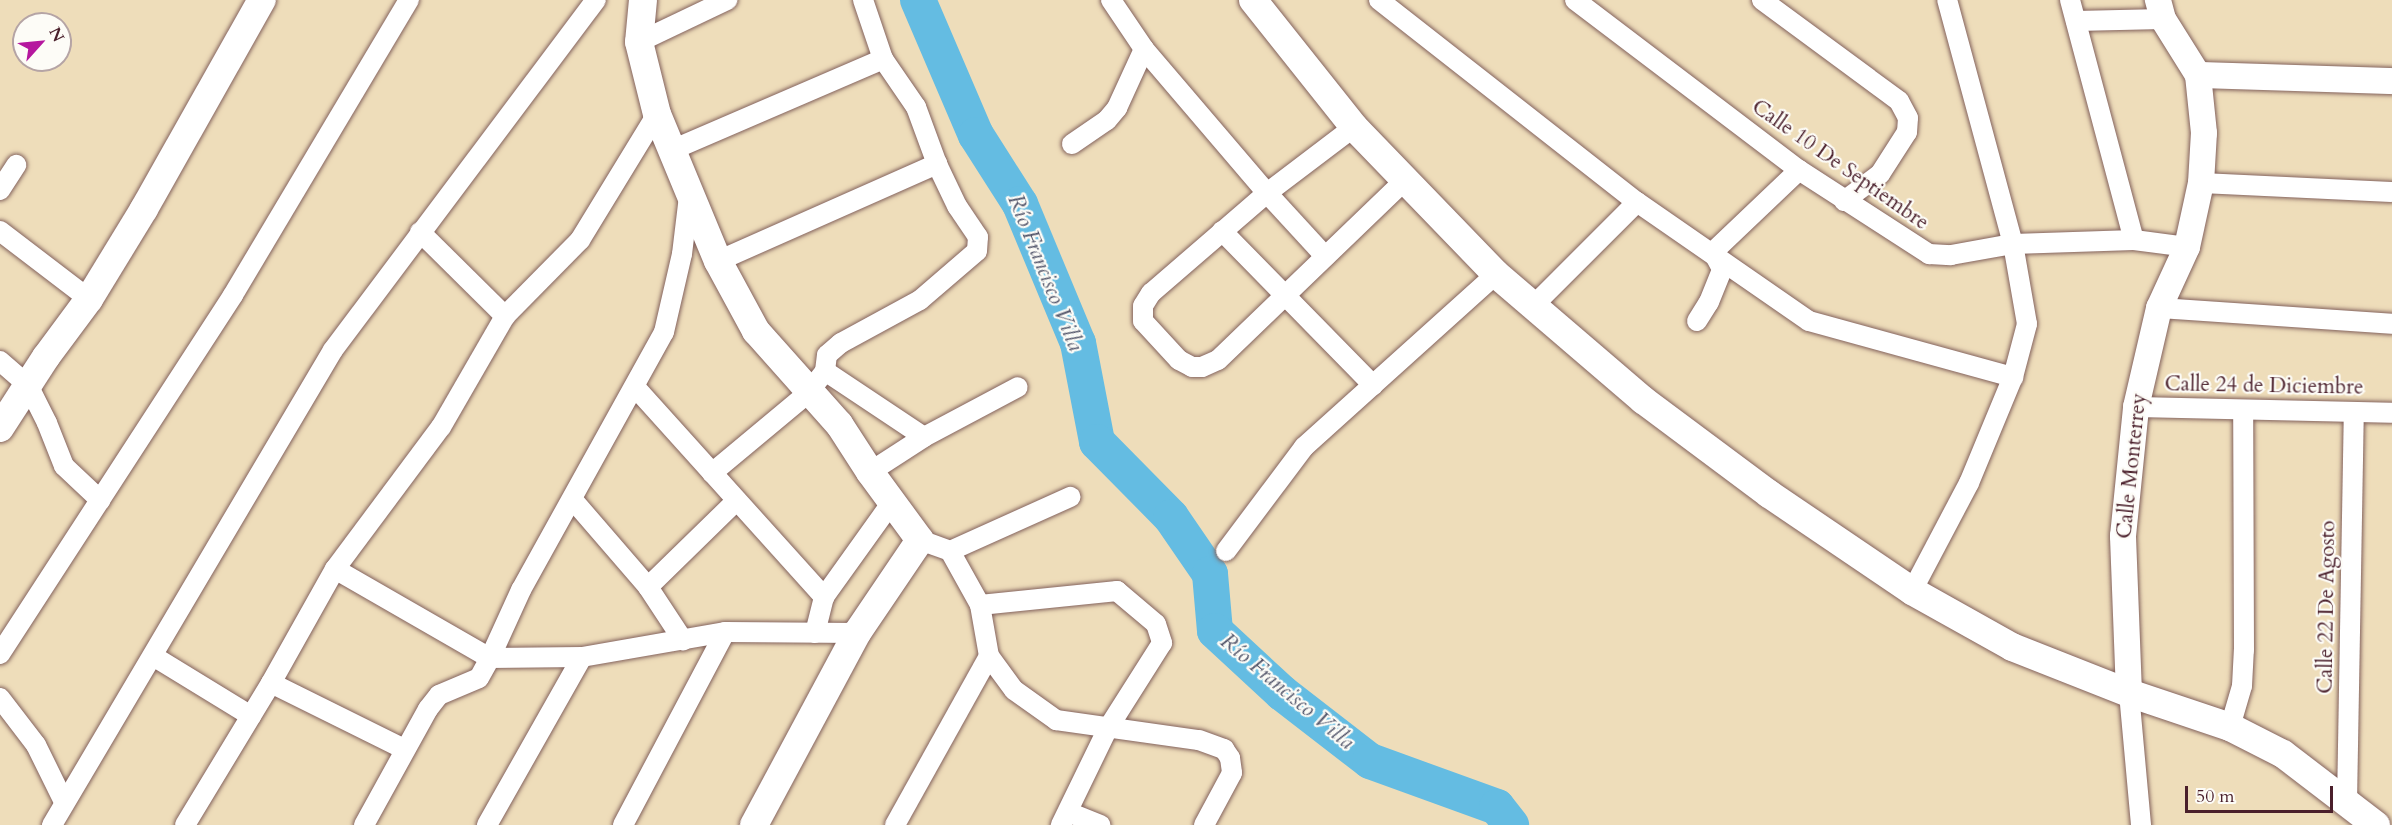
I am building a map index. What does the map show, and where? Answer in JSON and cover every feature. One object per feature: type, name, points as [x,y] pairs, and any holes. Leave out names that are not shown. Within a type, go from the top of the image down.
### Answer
[{"type":"main road","points":[[643,0],[639,42],[657,114],[718,261],[756,331],[817,382],[839,424],[870,472],[921,540],[858,633],[754,825]]},
{"type":"main road","points":[[1253,0],[1354,127],[1496,274],[1643,400],[1769,494],[1912,591],[2012,647],[2129,693],[2230,727],[2283,754],[2347,802],[2371,824]]},
{"type":"main road","points":[[0,429],[89,298],[144,210],[259,2]]},
{"type":"street","points":[[0,654],[233,295],[408,0]]},
{"type":"street","points":[[52,825],[333,350],[596,0]]},
{"type":"street","points":[[639,42],[727,0]]},
{"type":"street","points":[[712,473],[817,382],[827,355],[841,343],[920,300],[977,251],[978,237],[957,206],[937,164],[916,107],[883,60],[863,0]]},
{"type":"street","points":[[1110,0],[1144,49],[1267,193],[1325,256]]},
{"type":"street","points":[[1378,0],[1637,202],[1713,252],[1809,321],[2013,377]]},
{"type":"street","name":"Calle 10 De Septiembre","points":[[1575,0],[1799,170],[1929,254],[1951,255],[2013,244],[2134,240],[2187,248]]},
{"type":"street","points":[[1762,0],[1899,101],[1908,118],[1907,132],[1880,174],[1844,201]]},
{"type":"street","points":[[1912,591],[1969,483],[2013,377],[2027,324],[2013,244],[1947,0]]},
{"type":"street","points":[[2070,0],[2134,240]]},
{"type":"street","points":[[2076,21],[2161,9],[2198,75],[2392,81]]},
{"type":"street","points":[[1072,144],[1112,114],[1144,49]]},
{"type":"street","points":[[672,150],[883,60]]},
{"type":"street","name":"Calle Monterrey","points":[[2129,693],[2123,536],[2136,407],[2159,308],[2187,248],[2201,183],[2204,133],[2198,75]]},
{"type":"street","points":[[185,825],[271,683],[335,568],[441,427],[505,316],[580,240],[657,114]]},
{"type":"street","points":[[1354,127],[1267,193],[1151,293],[1143,306],[1143,321],[1179,360],[1192,367],[1202,367],[1218,360],[1406,180]]},
{"type":"street","points":[[718,261],[937,164]]},
{"type":"street","points":[[0,190],[16,165]]},
{"type":"street","points":[[1713,252],[1799,170]]},
{"type":"street","points":[[2201,183],[2392,192]]},
{"type":"street","points":[[364,825],[428,709],[440,696],[478,678],[521,590],[573,500],[664,332],[682,254],[690,191]]},
{"type":"street","points":[[1533,306],[1637,202]]},
{"type":"street","points":[[0,231],[89,298]]},
{"type":"street","points":[[1222,231],[1373,385]]},
{"type":"street","points":[[420,232],[505,316]]},
{"type":"street","points":[[1696,321],[1709,302],[1722,269],[1713,252]]},
{"type":"street","points":[[1226,551],[1304,447],[1496,274]]},
{"type":"street","points":[[2159,308],[2392,324]]},
{"type":"street","points":[[0,361],[28,385],[47,423],[64,466],[100,500]]},
{"type":"street","points":[[817,382],[924,437]]},
{"type":"street","points":[[635,387],[824,597]]},
{"type":"street","points":[[870,472],[924,437],[1018,387]]},
{"type":"street","name":"Calle 24 de Diciembre","points":[[2136,407],[2392,413]]},
{"type":"street","points":[[2230,727],[2242,686],[2244,650],[2243,410]]},
{"type":"street","name":"Calle 22 De Agosto","points":[[2347,802],[2354,413]]},
{"type":"street","points":[[950,551],[1070,497]]},
{"type":"street","points":[[573,500],[648,587],[683,639]]},
{"type":"street","points":[[648,587],[737,501]]},
{"type":"street","points":[[815,633],[824,597],[892,502]]},
{"type":"street","points":[[921,540],[950,551],[980,605],[989,656],[1014,690],[1056,720],[1199,740],[1224,749],[1230,758],[1232,773],[1204,825]]},
{"type":"street","points":[[335,568],[490,657],[582,657],[724,632],[858,633]]},
{"type":"street","points":[[980,605],[1117,591],[1156,624],[1162,642],[1107,728],[1064,818],[1101,825]]},
{"type":"street","points":[[623,825],[724,632]]},
{"type":"street","points":[[153,656],[251,716]]},
{"type":"street","points":[[895,825],[989,656]]},
{"type":"street","points":[[488,825],[582,657]]},
{"type":"street","points":[[271,683],[404,749]]},
{"type":"street","points":[[2129,693],[2141,825]]},
{"type":"street","points":[[0,698],[36,745],[64,802]]},
{"type":"waterway","name":"Río Francisco Villa","points":[[918,0],[976,135],[1020,204],[1078,343],[1097,442],[1171,517],[1210,574],[1215,631],[1282,693],[1370,761],[1497,807],[1511,825]]}]
